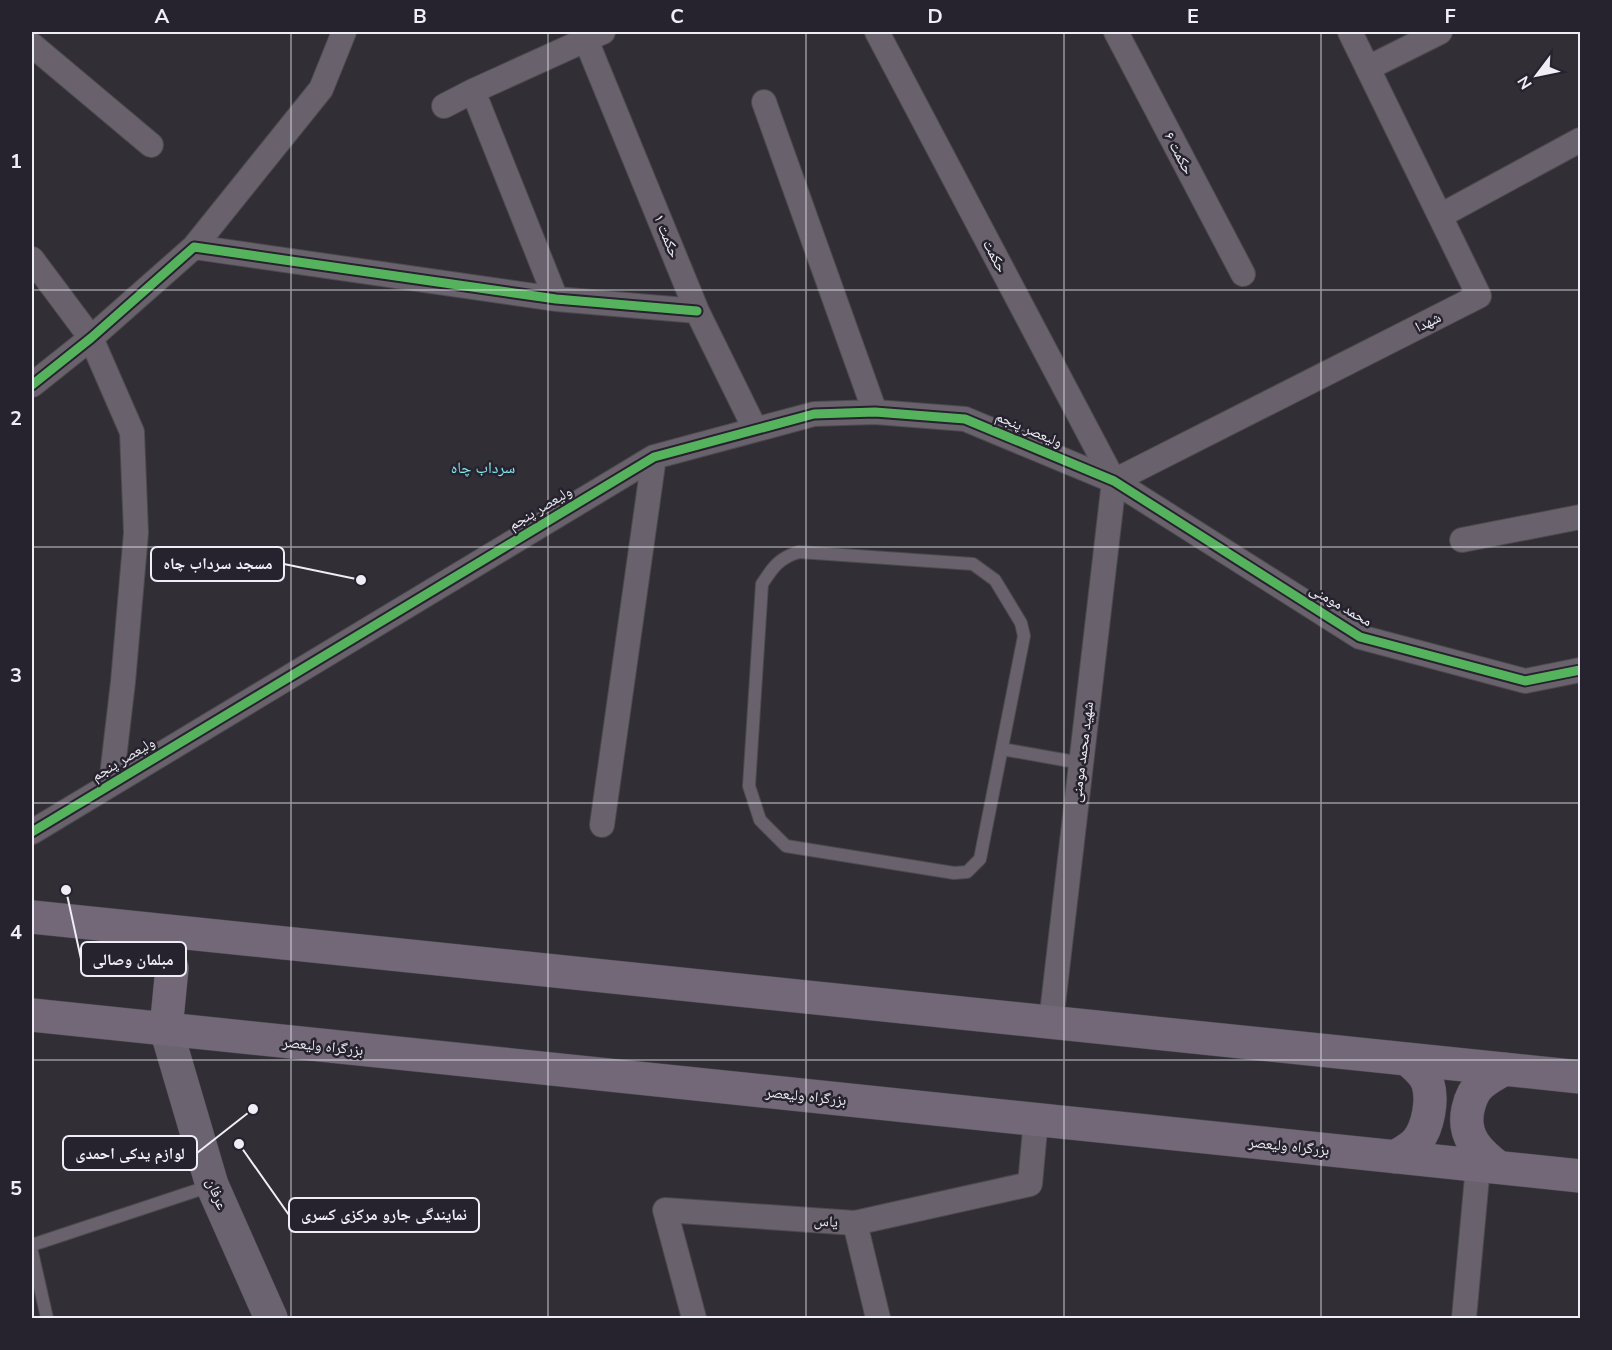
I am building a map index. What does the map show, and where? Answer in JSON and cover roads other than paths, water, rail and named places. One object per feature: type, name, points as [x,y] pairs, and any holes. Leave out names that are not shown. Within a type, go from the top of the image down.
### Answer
[{"type":"highway","points":[[32,918],[1581,1077]]},
{"type":"highway","points":[[32,925],[126,944],[158,954],[170,961],[172,968],[166,1029]]},
{"type":"highway","name":"بزرگراه ولیعصر","points":[[32,1015],[1581,1176]]},
{"type":"highway","points":[[1395,1157],[1408,1150],[1418,1140],[1425,1126],[1430,1097],[1428,1083],[1420,1070],[1407,1059]]},
{"type":"highway","points":[[1488,1166],[1486,1157],[1474,1144],[1468,1131],[1466,1123],[1469,1105],[1481,1084],[1505,1069]]},
{"type":"main road","name":"عرفان","points":[[166,1029],[212,1185],[271,1318]]},
{"type":"street","points":[[32,385],[91,338],[194,247],[321,89],[344,32]]},
{"type":"street","name":"حکمت","points":[[877,32],[1114,481]]},
{"type":"street","name":"حکمت ۶","points":[[1116,32],[1243,274]]},
{"type":"street","name":"شهدا","points":[[1114,481],[1479,296],[1350,32]]},
{"type":"street","points":[[1368,68],[1440,32]]},
{"type":"street","points":[[444,106],[594,36]]},
{"type":"street","name":"حکمت ۱","points":[[594,36],[697,311],[755,429]]},
{"type":"street","points":[[32,45],[151,145]]},
{"type":"street","points":[[473,91],[556,299]]},
{"type":"street","points":[[764,102],[875,412]]},
{"type":"street","points":[[1440,216],[1581,140]]},
{"type":"street","points":[[194,247],[556,299],[697,311]]},
{"type":"street","points":[[32,259],[91,338],[132,432],[135,533],[123,682],[111,784]]},
{"type":"street","name":"ولیعصر پنجم","points":[[32,832],[654,457],[814,414],[875,412],[965,419],[1114,481]]},
{"type":"street","points":[[602,825],[654,457]]},
{"type":"street","name":"محمد مومنی","points":[[1114,481],[1360,637],[1525,681],[1581,670]]},
{"type":"street","name":"شهید محمد مومنی","points":[[1051,1022],[1114,481]]},
{"type":"street","points":[[1462,540],[1581,517]]},
{"type":"street","name":"یاس","points":[[694,1318],[665,1210],[855,1223],[1030,1184],[1036,1119]]},
{"type":"street","points":[[1464,1318],[1488,1166]]},
{"type":"street","points":[[855,1223],[878,1318]]},
{"type":"lane","points":[[799,552],[961,563],[973,564],[995,580],[1021,623],[1024,636],[1002,749],[980,859],[967,872],[954,873],[786,846],[760,820],[749,786],[762,584],[775,564],[799,552]]},
{"type":"lane","points":[[1002,749],[1081,763]]},
{"type":"lane","points":[[32,1245],[212,1185]]},
{"type":"lane","points":[[32,1251],[47,1318]]},
{"type":"place","name":"مسجد سرداب چاه","points":[[361,580]]},
{"type":"place","name":"مبلمان وصالی","points":[[66,890]]},
{"type":"place","name":"لوازم یدکی احمدی","points":[[253,1109]]},
{"type":"place","name":"نمایندگی جارو مرکزی کسری","points":[[239,1144]]},
{"type":"district","name":"سرداب چاه","points":[[483,467]]}]
